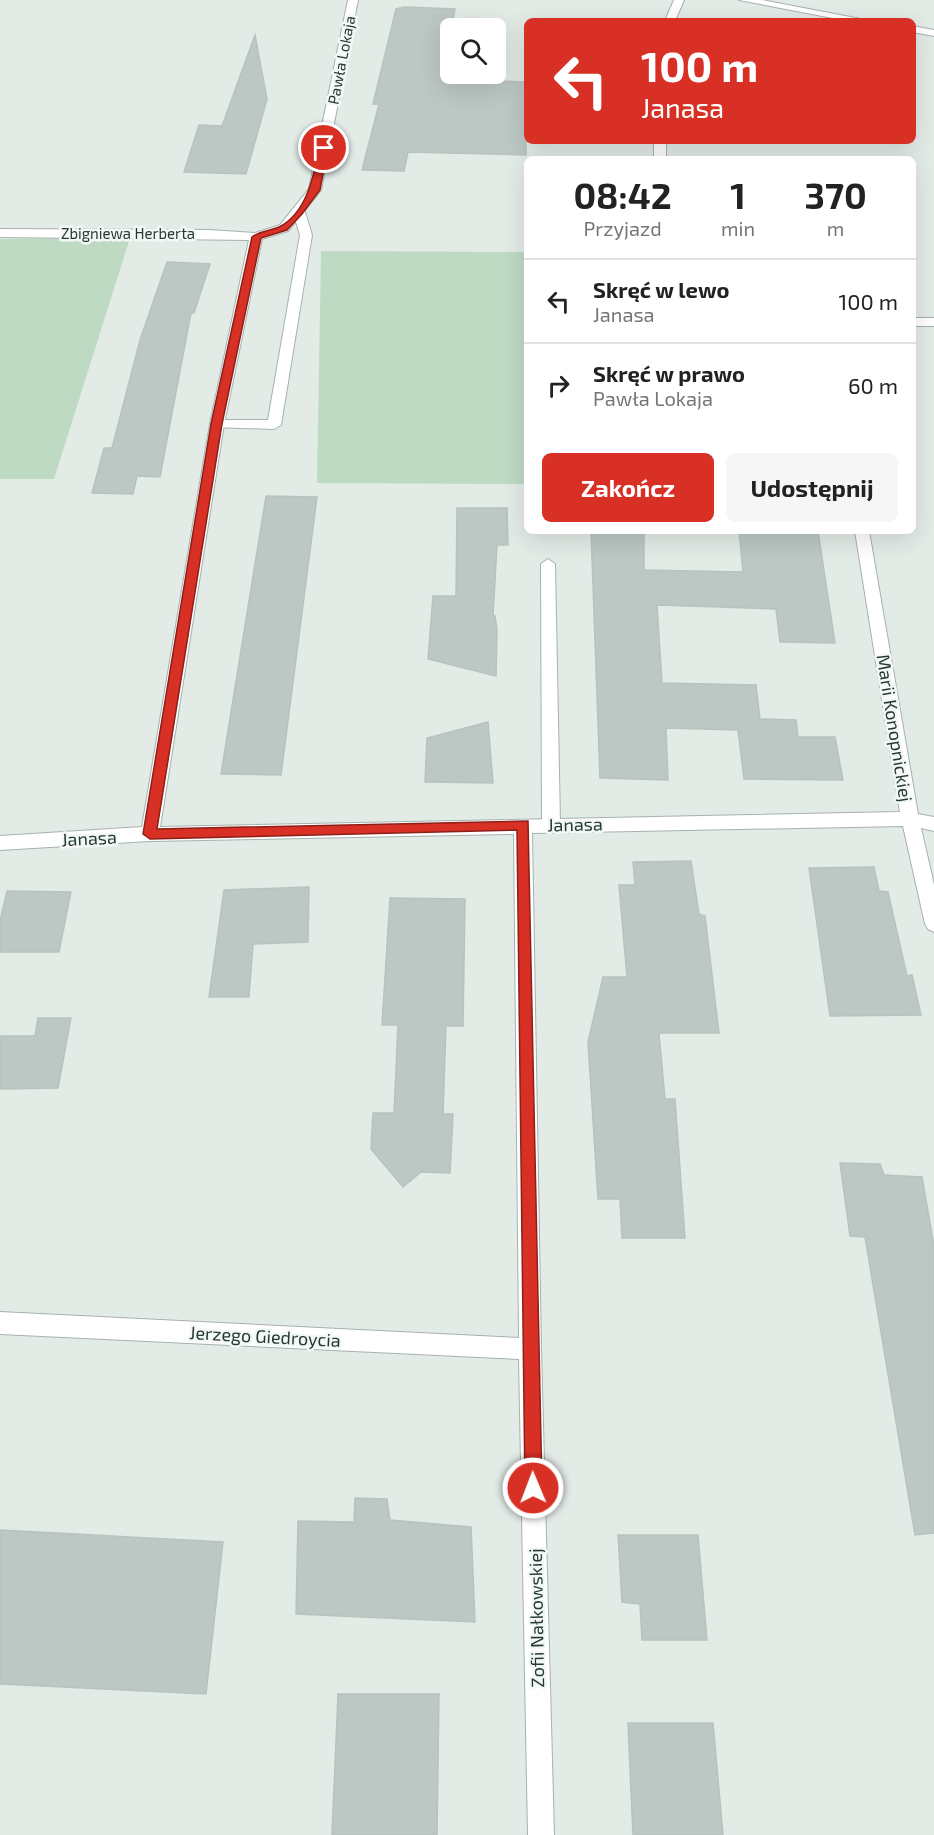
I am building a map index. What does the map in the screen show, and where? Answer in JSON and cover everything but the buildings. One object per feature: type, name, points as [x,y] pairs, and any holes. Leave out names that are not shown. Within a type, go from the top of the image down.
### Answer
[{"type":"street","name":"Pawła Lokaja","points":[[256,237],[284,228],[315,190],[353,0]]},
{"type":"street","points":[[671,18],[679,0]]},
{"type":"street","points":[[744,0],[849,18]]},
{"type":"street","points":[[916,30],[934,33]]},
{"type":"street","points":[[217,424],[274,425],[306,235],[299,212]]},
{"type":"street","name":"Zbigniewa Herberta","points":[[0,232],[256,237]]},
{"type":"street","points":[[150,834],[217,424],[256,237]]},
{"type":"street","points":[[916,322],[934,322]]},
{"type":"street","name":"Marii Konopnickiej","points":[[862,534],[910,819],[934,924]]},
{"type":"street","points":[[548,564],[551,824]]},
{"type":"street","name":"Janasa","points":[[0,843],[150,834],[551,824],[910,819],[934,824]]},
{"type":"street","name":"Zofii Nałkowskiej","points":[[523,825],[530,1349],[541,1835]]},
{"type":"street","name":"Jerzego Giedroycia","points":[[0,1323],[530,1349]]},
{"type":"green space","points":[[130,238],[54,479],[0,479],[0,239]]},
{"type":"green space","points":[[321,251],[524,252],[524,484],[317,483]]},
{"type":"route","points":[[324,148],[315,190],[299,212],[284,228],[256,237],[217,424],[150,834],[523,825],[533,1488]]}]
